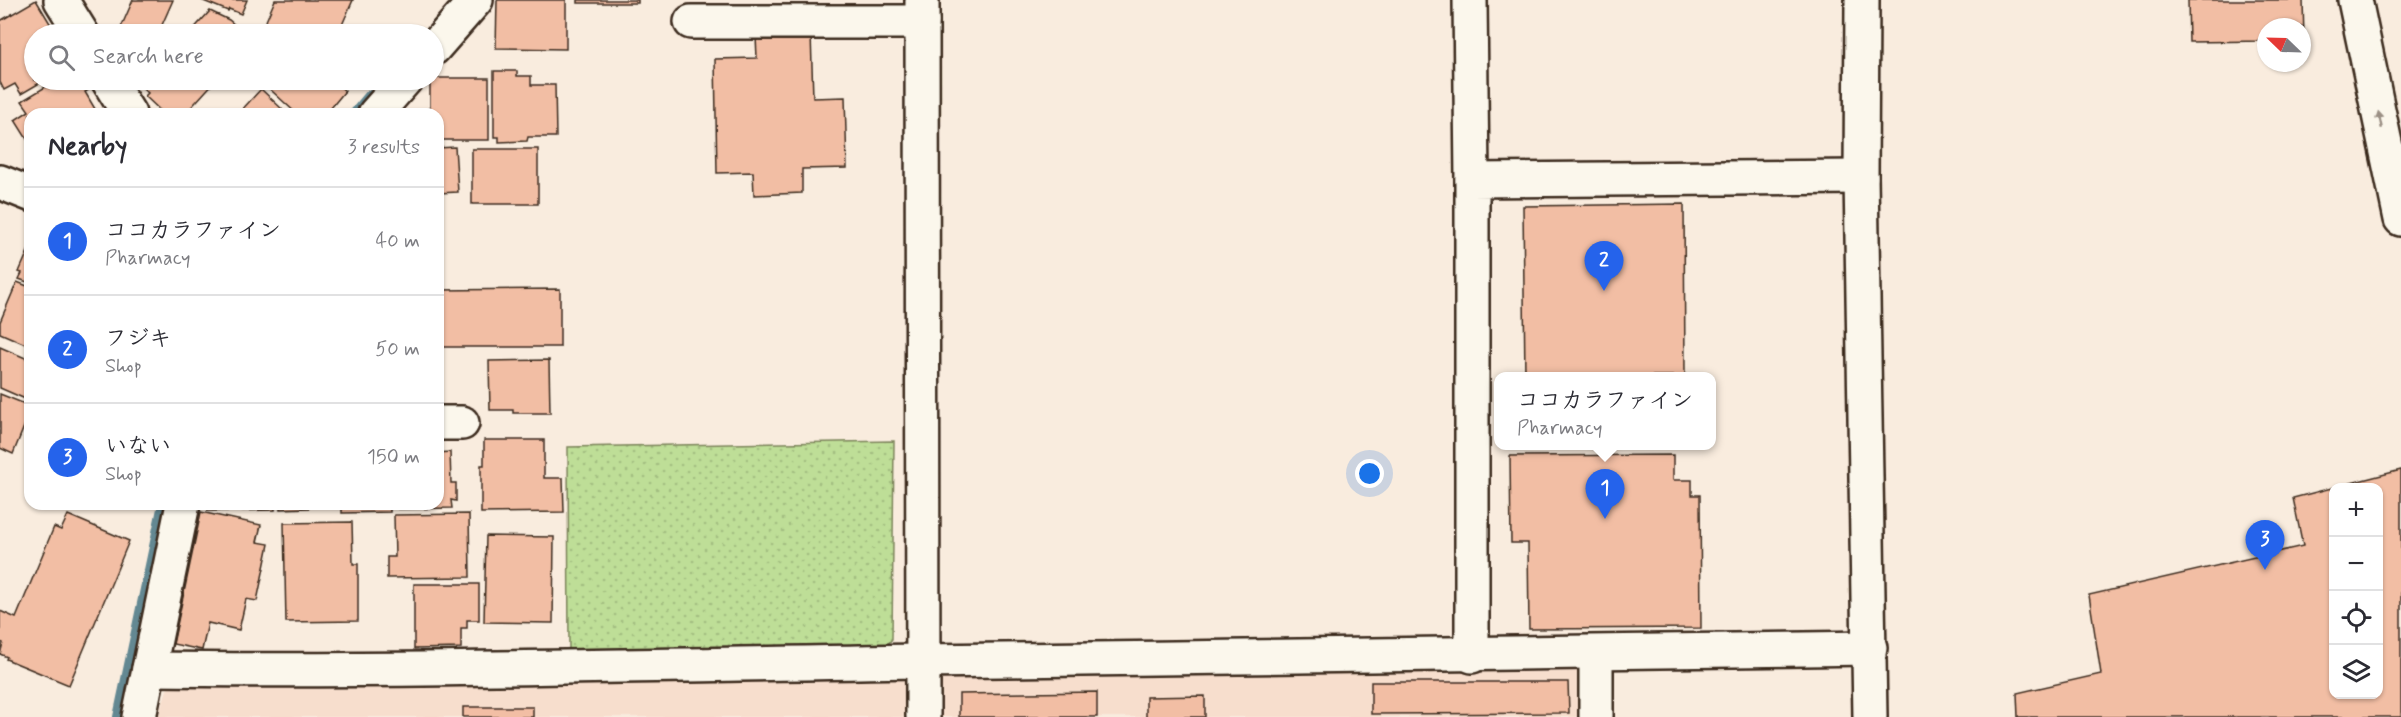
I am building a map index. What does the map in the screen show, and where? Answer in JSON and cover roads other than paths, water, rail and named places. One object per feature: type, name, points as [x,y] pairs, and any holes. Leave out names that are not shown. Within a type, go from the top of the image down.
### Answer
[{"type":"street","points":[[61,0],[76,24]]},
{"type":"street","points":[[444,37],[476,0]]},
{"type":"street","points":[[1470,0],[1472,656]]},
{"type":"street","points":[[1862,0],[1861,177],[1870,717]]},
{"type":"street","points":[[2355,0],[2401,219]]},
{"type":"street","points":[[691,22],[922,11],[923,717]]},
{"type":"street","points":[[114,90],[125,108]]},
{"type":"street","points":[[380,108],[396,90]]},
{"type":"street","points":[[1472,180],[1861,177]]},
{"type":"street","points":[[0,182],[24,192]]},
{"type":"street","points":[[139,717],[182,510]]},
{"type":"street","points":[[149,669],[291,671],[924,661],[1472,656],[1870,648]]},
{"type":"street","points":[[1596,654],[1596,717]]},
{"type":"waterway","points":[[360,108],[370,96]]},
{"type":"waterway","points":[[119,717],[163,510]]},
{"type":"place","name":"フジキ","points":[[1604,291]]},
{"type":"place","name":"ココカラファイン","points":[[1605,519]]},
{"type":"place","name":"いない","points":[[2265,570]]}]
